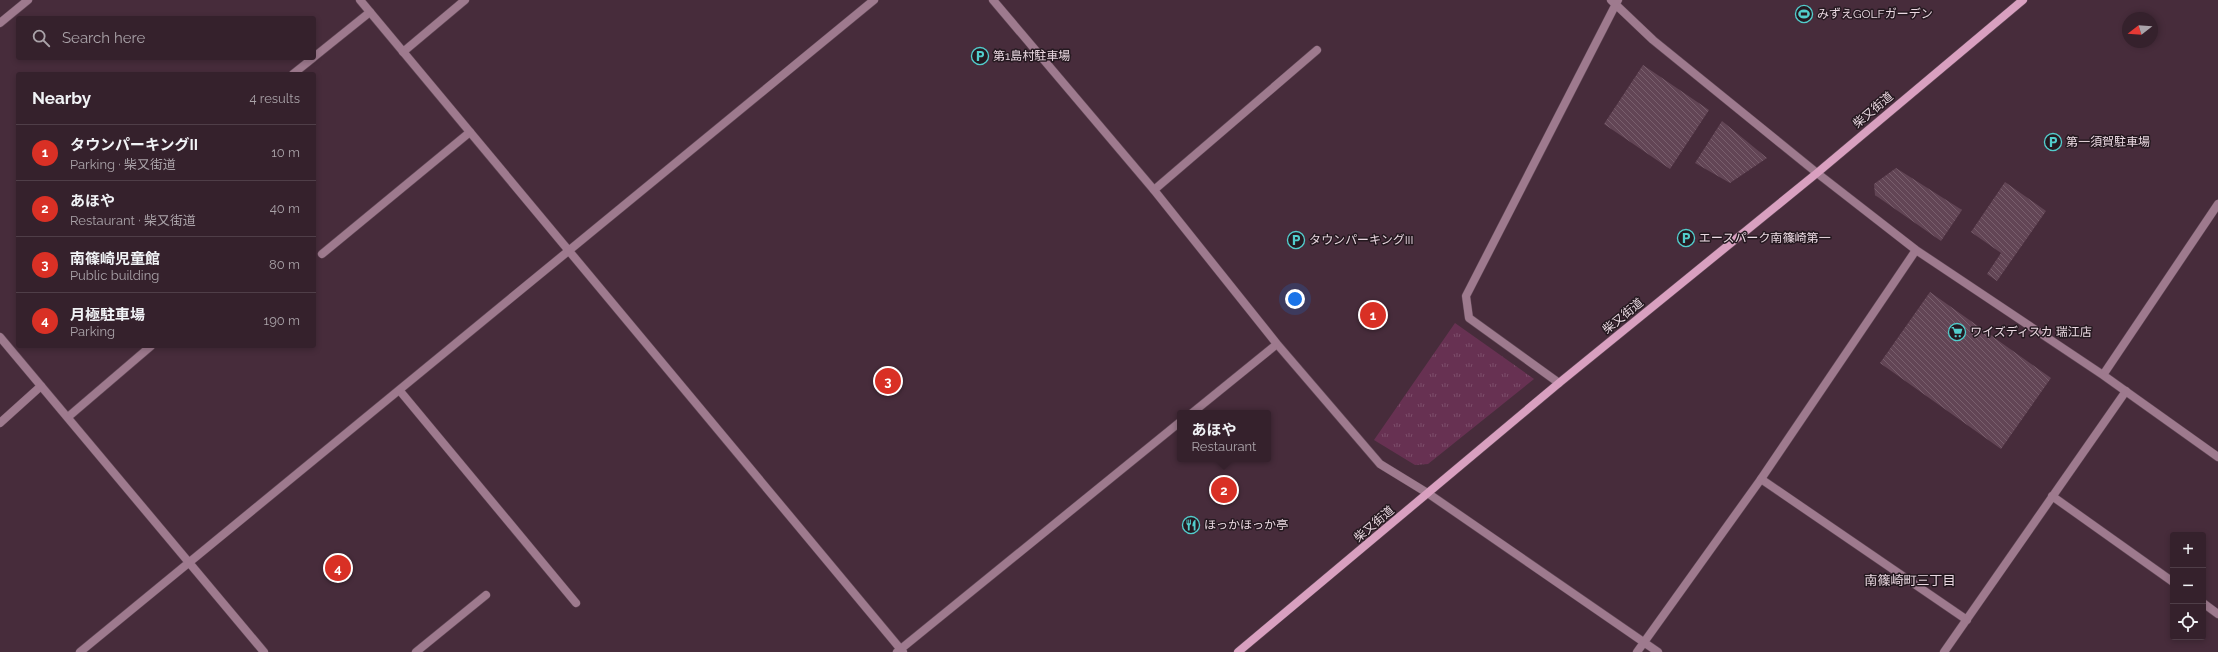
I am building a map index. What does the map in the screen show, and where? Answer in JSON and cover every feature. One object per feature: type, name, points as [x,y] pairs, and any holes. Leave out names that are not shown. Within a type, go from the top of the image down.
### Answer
[{"type":"main road","name":"柴又街道","points":[[1238,652],[1429,494],[1559,383],[1817,173],[2023,0]]},
{"type":"street","points":[[0,23],[28,0]]},
{"type":"street","points":[[360,0],[900,651],[1177,424]]},
{"type":"street","points":[[403,52],[465,0]]},
{"type":"street","points":[[80,652],[189,561],[400,391],[568,250],[874,0]]},
{"type":"street","points":[[993,0],[1154,190],[1277,344],[1380,464],[1429,494],[1658,652]]},
{"type":"street","points":[[1559,383],[1469,318],[1466,296],[1615,2],[1653,40],[1817,173],[1916,250],[2103,375],[2218,457]]},
{"type":"street","points":[[316,56],[370,12]]},
{"type":"street","points":[[1154,190],[1317,50]]},
{"type":"street","points":[[296,72],[310,60]]},
{"type":"street","points":[[322,254],[470,132]]},
{"type":"street","points":[[2103,375],[2218,204]]},
{"type":"street","points":[[1637,652],[1761,479],[1916,250]]},
{"type":"street","points":[[0,337],[264,652]]},
{"type":"street","points":[[1196,410],[1277,344]]},
{"type":"street","points":[[68,417],[149,348]]},
{"type":"street","points":[[0,423],[41,386]]},
{"type":"street","points":[[400,391],[576,603]]},
{"type":"street","points":[[1944,652],[2126,391]]},
{"type":"street","points":[[1761,479],[1967,620]]},
{"type":"street","points":[[2052,496],[2170,580]]},
{"type":"street","points":[[416,652],[486,594]]},
{"type":"street","points":[[2204,604],[2218,614]]},
{"type":"green space","points":[[1455,323],[1534,379],[1428,464],[1415,465],[1374,440]]},
{"type":"building","points":[[1643,65],[1709,110],[1670,169],[1604,124]]},
{"type":"building","points":[[1722,121],[1767,158],[1730,183],[1695,163]]},
{"type":"building","points":[[1896,168],[1962,210],[1941,241],[1875,195],[1874,184]]},
{"type":"building","points":[[2005,182],[2046,211],[1997,281],[1987,274],[2001,253],[1971,232]]},
{"type":"building","points":[[1930,292],[2051,378],[2001,449],[1880,363]]},
{"type":"place","name":"みずえGOLFガーデン","points":[[1804,14]]},
{"type":"place","name":"第1島村駐車場","points":[[980,56]]},
{"type":"place","name":"第一須賀駐車場","points":[[2053,142]]},
{"type":"place","name":"エースパーク南篠崎第一","points":[[1686,238]]},
{"type":"place","name":"タウンパーキングIII","points":[[1296,240]]},
{"type":"place","name":"タウンパーキングII","points":[[1373,315]]},
{"type":"place","name":"ワイズディスカ 瑞江店","points":[[1957,332]]},
{"type":"place","name":"南篠崎児童館","points":[[888,381]]},
{"type":"place","name":"あほや","points":[[1224,490]]},
{"type":"place","name":"ほっかほっか亭","points":[[1191,525]]},
{"type":"place","name":"月極駐車場","points":[[338,568]]},
{"type":"district","name":"南篠崎町三丁目","points":[[1910,580]]}]
